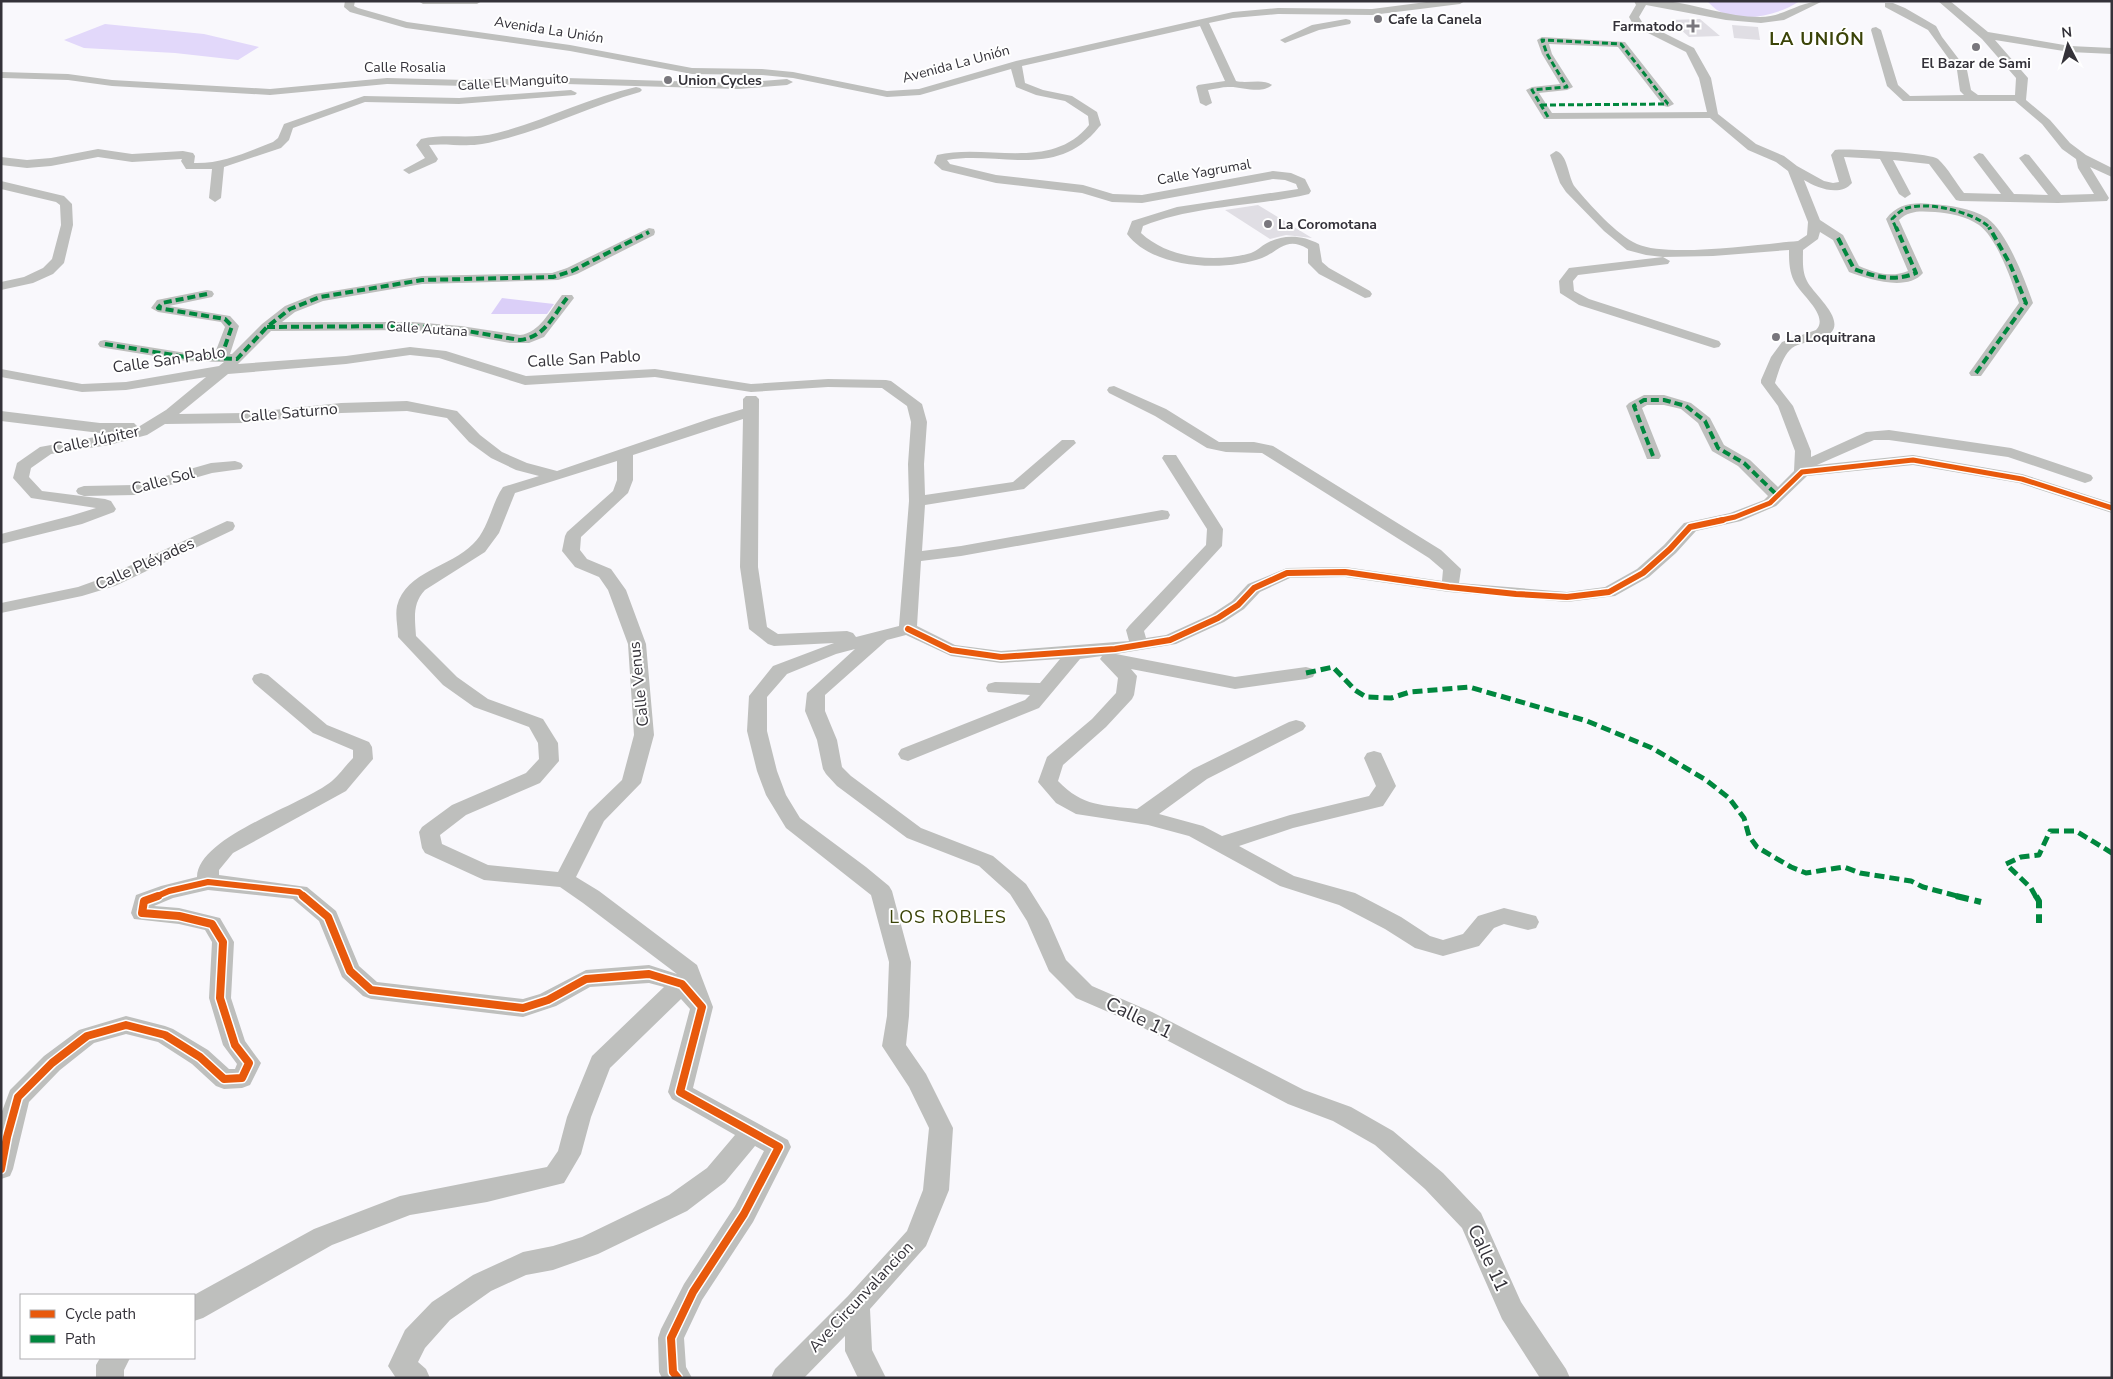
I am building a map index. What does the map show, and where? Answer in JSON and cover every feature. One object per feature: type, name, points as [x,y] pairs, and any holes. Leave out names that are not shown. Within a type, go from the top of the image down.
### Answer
[{"type":"street","name":"Avenida La Unión","points":[[350,1],[349,7],[354,10],[406,25],[570,48],[692,71],[762,72],[807,78],[887,94],[920,92],[1016,64],[1233,15],[1278,11],[1356,13],[1460,1]]},
{"type":"street","name":"Avenida La Unión","points":[[428,2],[477,1]]},
{"type":"street","points":[[1818,1],[1780,18],[1761,20],[1726,18],[1676,6],[1641,1],[1641,5],[1634,17],[1638,24],[1684,46],[1693,54],[1705,78],[1713,115],[1752,147],[1780,159],[1818,184],[1842,186],[1846,183],[1837,155],[1844,153],[1930,159],[1960,197],[2011,199],[2104,198],[2084,168],[2082,158]]},
{"type":"street","points":[[1665,1],[1676,6]]},
{"type":"street","points":[[1943,1],[1984,35],[2003,54],[2022,78],[2020,100],[2046,122],[2066,146],[2082,158],[2112,173]]},
{"type":"street","points":[[1889,5],[1902,10],[1932,28],[1937,38],[1962,70],[1966,91],[1974,97]]},
{"type":"street","points":[[1285,40],[1316,27],[1353,20],[1358,18],[1356,13]]},
{"type":"street","points":[[1203,22],[1212,37],[1221,64],[1232,83]]},
{"type":"street","points":[[1876,30],[1893,86],[1907,99],[2020,98]]},
{"type":"street","points":[[1984,35],[2059,48],[2112,51]]},
{"type":"street","points":[[1541,105],[1668,104],[1621,44],[1542,40],[1547,54],[1567,87],[1532,90],[1548,117],[1713,115]]},
{"type":"street","name":"Calle Yagrumal","points":[[1016,64],[1020,85],[1040,93],[1068,98],[1093,114],[1096,125],[1081,141],[1061,150],[1030,157],[956,154],[942,158],[940,163],[946,168],[996,179],[1083,189],[1112,198],[1142,199],[1274,175],[1287,176],[1301,182],[1305,191],[1278,198],[1214,205],[1152,217],[1137,224],[1134,234],[1141,242],[1159,251],[1184,260],[1204,261],[1260,254],[1278,242],[1293,240],[1307,242],[1314,247],[1315,263],[1365,294]]},
{"type":"street","name":"Calle Rosalia","points":[[3,74],[68,77],[112,83],[270,92],[309,89],[352,82],[387,80],[466,83],[566,82],[760,85],[801,81],[807,78]]},
{"type":"street","points":[[1206,103],[1202,87],[1232,83],[1242,86],[1266,85]]},
{"type":"street","name":"Calle El Manguito","points":[[1,161],[27,164],[51,162],[98,153],[132,158],[183,154],[189,156],[187,161],[190,166],[200,168],[218,166],[277,145],[283,140],[288,126],[364,99],[459,101],[670,85]]},
{"type":"street","points":[[409,170],[432,159],[422,145],[425,142],[482,140],[572,111],[602,99],[651,87]]},
{"type":"street","points":[[1556,155],[1570,189],[1626,242],[1641,250],[1670,254],[1800,245]]},
{"type":"street","points":[[1884,155],[1905,194]]},
{"type":"street","points":[[1979,157],[2011,199]]},
{"type":"street","points":[[2025,158],[2058,199]]},
{"type":"street","points":[[215,198],[218,166]]},
{"type":"street","points":[[1793,169],[1814,222],[1813,236],[1796,249],[1796,270],[1800,281],[1826,314],[1828,320],[1822,333],[1788,344],[1782,349],[1769,376],[1768,383],[1785,406],[1803,451],[1802,469]]},
{"type":"street","points":[[1,184],[60,198],[66,204],[66,225],[59,260],[48,271],[28,280],[1,286]]},
{"type":"street","points":[[1814,222],[1838,238],[1854,270],[1875,277],[1902,279],[1916,273],[1892,219],[1906,208],[1939,208],[1971,215],[1988,225],[2022,289],[2026,304],[1976,373]]},
{"type":"street","name":"Calle Júpiter","points":[[30,488],[21,478],[23,466],[46,450],[109,440],[142,432],[163,418],[223,364],[237,359],[267,327],[290,309],[320,296],[422,280],[553,277],[572,271],[649,232]]},
{"type":"street","points":[[1670,254],[1671,259],[1667,261],[1574,272],[1566,281],[1567,294],[1584,302],[1714,344]]},
{"type":"street","points":[[105,344],[223,364],[232,326],[225,320],[158,308],[162,302],[207,294]]},
{"type":"street","name":"Calle Autana","points":[[267,327],[407,326],[462,330],[509,339],[526,339],[537,336],[567,298]]},
{"type":"street","name":"Calle San Pablo","points":[[1,374],[82,388],[126,386],[223,364],[346,360],[410,351],[441,354],[525,381],[655,374],[751,388],[828,383],[886,384],[914,404],[919,422],[916,464],[917,501],[908,628]]},
{"type":"street","points":[[751,388],[749,567],[758,629],[774,640],[880,636]]},
{"type":"street","points":[[1114,390],[1167,416],[1196,437],[1214,445],[1232,448],[1258,446],[1267,449],[1435,554],[1452,569],[1452,578],[1448,587]]},
{"type":"street","points":[[1653,456],[1634,406],[1644,400],[1664,400],[1686,406],[1705,421],[1718,448],[1744,463],[1778,496]]},
{"type":"street","name":"Calle Saturno","points":[[1,416],[100,428],[136,426],[163,418],[244,418],[341,408],[407,406],[452,414],[468,434],[498,458],[530,470],[556,476]]},
{"type":"street","points":[[678,1378],[672,1372],[671,1338],[693,1292],[744,1214],[780,1146],[680,1092],[684,1066],[702,1007],[689,971],[591,897],[564,880],[484,872],[432,848],[429,832],[459,810],[533,778],[549,761],[548,742],[536,723],[481,703],[450,681],[407,637],[406,607],[409,596],[422,584],[472,556],[487,540],[508,490],[750,412]]},
{"type":"street","points":[[908,628],[952,650],[1001,657],[1076,652],[1139,645],[1170,640],[1218,618],[1238,605],[1254,588],[1287,573],[1345,572],[1448,587],[1568,597],[1609,592],[1643,572],[1670,549],[1690,527],[1735,517],[1770,503],[1802,469],[1871,434],[2011,453],[2084,478]]},
{"type":"street","points":[[917,501],[1018,486],[1068,443]]},
{"type":"street","name":"Calle Venus","points":[[564,880],[596,817],[631,782],[644,735],[637,644],[617,590],[605,574],[581,563],[571,552],[573,536],[620,493],[625,480],[625,452]]},
{"type":"street","points":[[1139,645],[1135,630],[1214,546],[1215,528],[1170,458]]},
{"type":"street","points":[[1802,469],[1914,460],[2022,478],[2112,508]]},
{"type":"street","name":"Calle Sol","points":[[30,488],[111,492],[135,490],[211,468],[235,466]]},
{"type":"street","points":[[1,539],[76,520],[108,509],[105,504],[37,495],[30,488]]},
{"type":"street","points":[[913,558],[1162,516]]},
{"type":"street","name":"Calle Pléyades","points":[[1,608],[82,591],[109,582],[228,526]]},
{"type":"street","name":"Ave.Circunvalancion","points":[[785,1378],[857,1305],[917,1238],[936,1190],[940,1128],[918,1081],[894,1046],[900,962],[881,891],[859,872],[793,823],[776,795],[767,771],[757,731],[758,696],[780,670],[830,650],[908,628]]},
{"type":"street","name":"Calle 11","points":[[880,636],[816,693],[814,711],[827,740],[833,769],[844,781],[914,833],[986,861],[1018,888],[1037,919],[1057,965],[1084,992],[1144,1018],[1296,1097],[1342,1114],[1384,1138],[1434,1181],[1472,1221],[1511,1310],[1556,1378]]},
{"type":"street","points":[[1076,652],[1235,683],[1306,673]]},
{"type":"street","points":[[908,754],[1032,704],[1076,652]]},
{"type":"street","points":[[1109,658],[1128,676],[1125,695],[1099,723],[1054,762],[1048,782],[1062,798],[1084,809],[1140,817],[1196,831],[1287,881],[1347,899],[1393,923],[1423,942],[1443,948],[1471,940],[1486,922],[1504,916],[1528,922]]},
{"type":"street","points":[[208,882],[208,868],[226,848],[338,786],[363,759],[362,747],[320,729],[261,679]]},
{"type":"street","points":[[996,688],[1045,689]]},
{"type":"street","points":[[1140,817],[1200,774],[1296,726]]},
{"type":"street","points":[[1221,844],[1290,822],[1376,801],[1386,786],[1374,758]]},
{"type":"street","points":[[1,1169],[7,1137],[18,1097],[52,1064],[88,1036],[126,1025],[165,1035],[200,1057],[224,1079],[242,1078],[249,1063],[236,1045],[220,998],[223,942],[212,924],[179,916],[142,913],[144,901],[169,891],[208,882],[299,892],[328,917],[350,971],[371,990],[523,1008],[548,1000],[586,979],[619,974],[649,974],[682,984],[702,1007]]},
{"type":"street","points":[[195,1308],[323,1237],[409,1204],[487,1192],[556,1176],[569,1154],[579,1117],[600,1063],[682,984]]},
{"type":"street","points":[[416,1378],[402,1366],[415,1339],[442,1311],[482,1283],[523,1264],[553,1258],[589,1246],[678,1203],[716,1175],[752,1132]]},
{"type":"street","points":[[857,1305],[858,1351],[872,1378]]},
{"type":"street","points":[[110,1378],[110,1365],[117,1359]]},
{"type":"shaded area","points":[[1707,1],[1800,1],[1782,10],[1763,16],[1742,17],[1721,12]]},
{"type":"shaded area","points":[[105,24],[204,34],[259,47],[238,60],[175,53],[84,48],[64,40]]},
{"type":"shaded area","points":[[502,298],[554,304],[547,314],[491,314]]},
{"type":"building","name":"Farmatodo","points":[[1700,19],[1720,36],[1689,37],[1670,20]]},
{"type":"building","points":[[1732,25],[1758,27],[1760,40],[1734,38]]},
{"type":"building","name":"La Coromotana","points":[[1258,205],[1312,238],[1286,235],[1270,239],[1225,210]]},
{"type":"marked path","points":[[1548,117],[1532,90],[1567,87],[1547,54],[1542,40],[1621,44],[1668,104]]},
{"type":"marked path","points":[[1541,105],[1668,104]]},
{"type":"marked path","points":[[1838,238],[1854,269],[1870,275],[1892,279],[1916,273],[1892,219],[1899,212],[1917,207],[1939,208],[1973,216],[1989,227],[2010,264],[2026,303],[1976,373]]},
{"type":"marked path","points":[[105,344],[186,357],[237,359],[267,327],[290,309],[320,297],[422,280],[553,277],[572,271],[649,232]]},
{"type":"marked path","points":[[207,294],[162,303],[158,308],[225,319],[232,326],[221,358]]},
{"type":"marked path","points":[[267,327],[413,326],[461,330],[499,338],[520,340],[529,339],[539,334],[567,298]]},
{"type":"marked path","points":[[1653,456],[1634,406],[1644,400],[1664,400],[1686,406],[1705,421],[1718,448],[1744,463],[1778,496]]},
{"type":"marked path","points":[[1306,673],[1333,667],[1355,690],[1366,697],[1391,698],[1410,692],[1469,687],[1587,721],[1652,748],[1706,780],[1729,798],[1744,818],[1749,836],[1757,847],[1791,867],[1806,873],[1844,867],[1860,873],[1911,881],[1923,887],[1981,902]]},
{"type":"marked path","points":[[2039,923],[2039,901],[2031,888],[2006,864],[2021,857],[2039,855],[2050,831],[2076,831],[2112,853]]},
{"type":"cycle path","points":[[908,629],[951,650],[1001,657],[1115,649],[1170,640],[1218,618],[1238,605],[1254,588],[1287,573],[1345,572],[1449,587],[1516,594],[1567,597],[1609,592],[1643,573],[1670,549],[1690,527],[1735,517],[1770,503],[1802,472],[1863,465],[1913,460],[2022,479],[2112,508]]},
{"type":"cycle path","points":[[1,1169],[7,1137],[18,1097],[52,1063],[87,1036],[126,1025],[165,1035],[200,1057],[224,1079],[242,1078],[249,1063],[235,1045],[220,998],[223,942],[212,924],[179,916],[142,913],[144,901],[169,891],[208,882],[299,892],[328,917],[350,971],[371,990],[523,1008],[548,1000],[586,979],[649,974],[682,984],[702,1007],[680,1092],[779,1147],[744,1214],[693,1292],[671,1338],[673,1372],[678,1378]]},
{"type":"place","name":"Cafe la Canela","points":[[1378,19]]},
{"type":"place","name":"Farmatodo","points":[[1693,26]]},
{"type":"place","name":"El Bazar de Sami","points":[[1976,47]]},
{"type":"place","name":"Union Cycles","points":[[668,80]]},
{"type":"place","name":"La Coromotana","points":[[1268,224]]},
{"type":"place","name":"La Loquitrana","points":[[1776,337]]},
{"type":"district","name":"LA UNIÓN","points":[[1817,39]]},
{"type":"district","name":"LOS ROBLES","points":[[948,917]]}]
